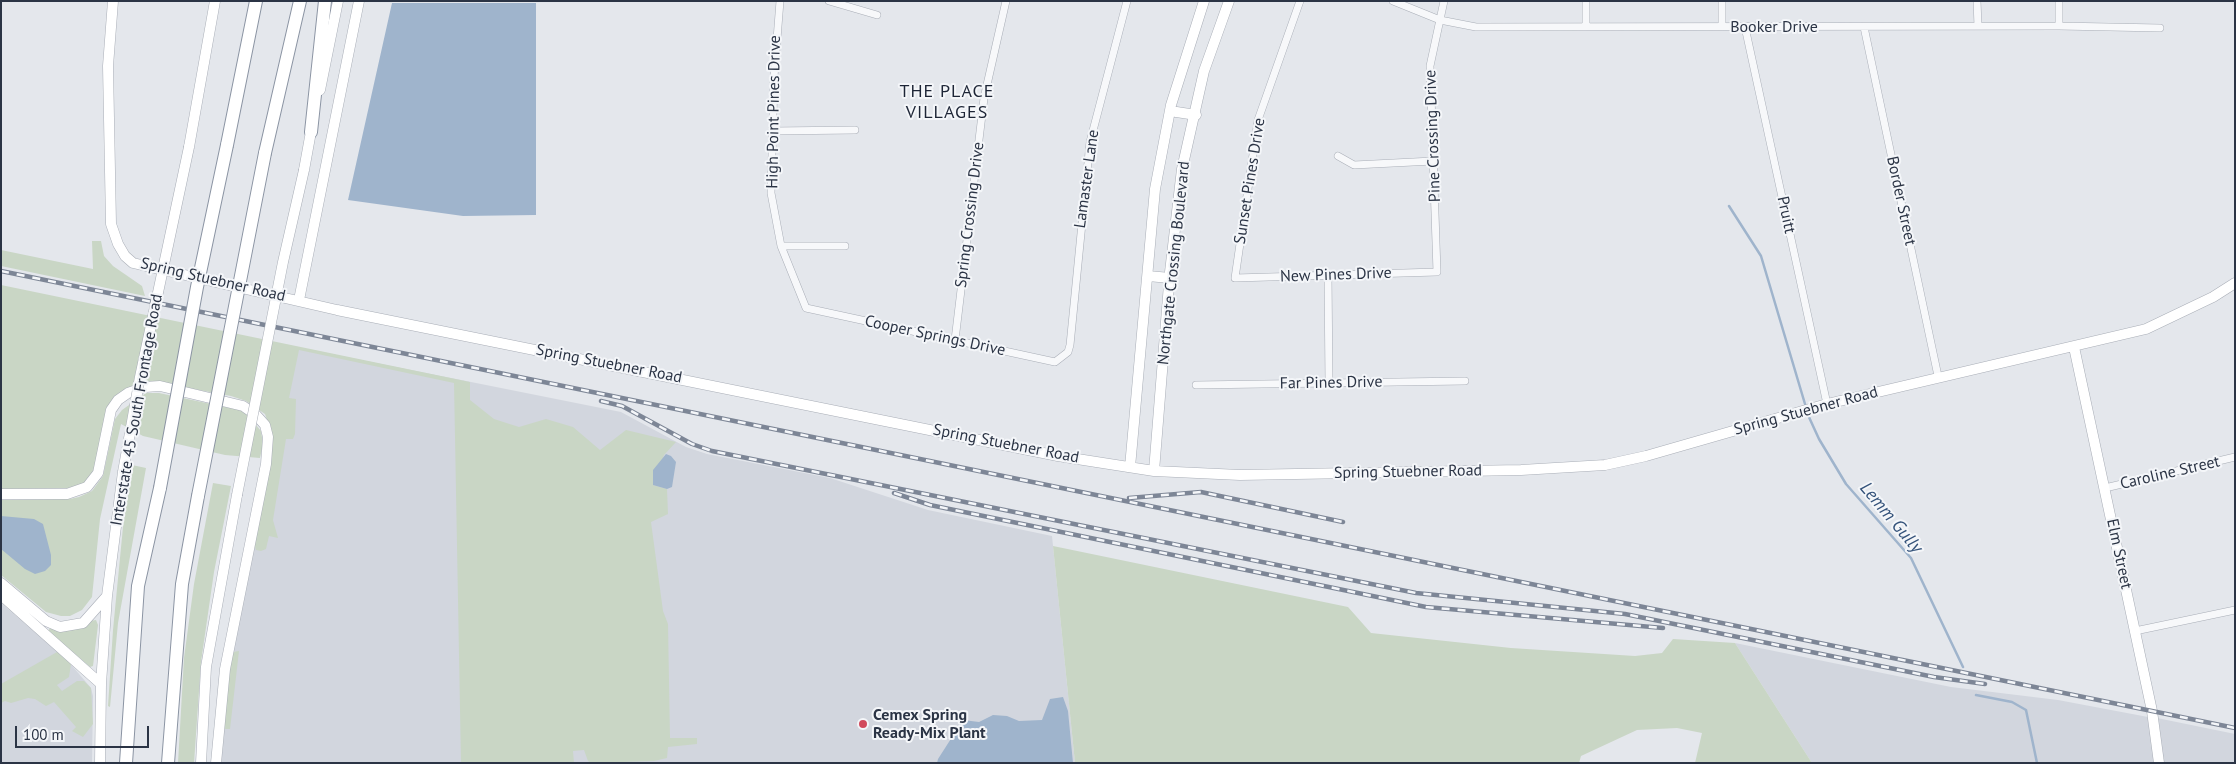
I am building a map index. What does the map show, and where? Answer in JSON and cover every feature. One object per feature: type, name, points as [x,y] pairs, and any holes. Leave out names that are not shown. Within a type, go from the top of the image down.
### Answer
[{"type":"highway","points":[[126,763],[138,586],[160,488],[196,287],[256,1]]},
{"type":"highway","points":[[168,763],[182,584],[265,153],[300,1]]},
{"type":"highway","points":[[311,132],[325,1]]},
{"type":"main road","name":"Spring Stuebner Road","points":[[113,1],[108,66],[111,224],[125,256],[133,262],[337,310],[1058,456],[1154,471],[1240,475],[1584,467],[1646,456],[1827,404],[1938,376],[2074,347],[2146,329],[2210,298],[2235,283]]},
{"type":"main road","name":"Interstate 45 South Frontage Road","points":[[100,763],[107,596],[123,472],[140,377],[188,147],[215,1]]},
{"type":"main road","points":[[201,763],[206,667],[237,495],[283,262],[304,170],[338,1]]},
{"type":"main road","points":[[299,300],[359,1]]},
{"type":"main road","name":"Northgate Crossing Boulevard","points":[[1130,467],[1155,189],[1170,111],[1204,1]]},
{"type":"main road","name":"Northgate Crossing Boulevard","points":[[1154,471],[1170,278],[1182,169],[1196,115],[1204,71],[1228,1]]},
{"type":"main road","points":[[1170,111],[1196,115]]},
{"type":"main road","points":[[1148,276],[1170,278]]},
{"type":"main road","name":"Elm Street","points":[[2074,347],[2152,711],[2159,763]]},
{"type":"main road","points":[[1,494],[67,494],[87,488],[98,473],[112,410],[118,400],[128,393],[144,387],[160,386],[243,406],[256,415],[265,425],[268,437],[266,464],[225,669],[216,763]]},
{"type":"main road","points":[[1,583],[46,621],[60,627],[83,623],[107,596]]},
{"type":"main road","points":[[1,595],[102,684]]},
{"type":"street","name":"High Point Pines Drive","points":[[780,1],[777,18],[771,193],[781,246],[806,308]]},
{"type":"street","points":[[829,1],[877,15]]},
{"type":"street","name":"Spring Crossing Drive","points":[[955,340],[984,98],[1006,1]]},
{"type":"street","name":"Lamaster Lane","points":[[1062,358],[1068,352],[1070,345],[1090,142],[1127,1]]},
{"type":"street","name":"Sunset Pines Drive","points":[[1235,278],[1258,120],[1300,1]]},
{"type":"street","name":"Booker Drive","points":[[1393,1],[1440,20],[1476,27],[2059,26],[2160,28]]},
{"type":"street","name":"Pine Crossing Drive","points":[[1437,272],[1430,66],[1444,1]]},
{"type":"street","points":[[1586,1],[1586,26]]},
{"type":"street","points":[[1722,1],[1722,27]]},
{"type":"street","points":[[1977,1],[1978,26]]},
{"type":"street","points":[[2059,1],[2059,26]]},
{"type":"street","name":"Border Street","points":[[1864,26],[1938,376]]},
{"type":"street","name":"Pruitt","points":[[1745,27],[1827,404]]},
{"type":"street","points":[[773,131],[855,130]]},
{"type":"street","points":[[1338,156],[1354,165],[1433,161]]},
{"type":"street","points":[[781,246],[845,246]]},
{"type":"street","name":"New Pines Drive","points":[[1235,278],[1437,272]]},
{"type":"street","points":[[1328,275],[1329,383]]},
{"type":"street","name":"Cooper Springs Drive","points":[[806,308],[1055,362],[1062,358]]},
{"type":"street","name":"Far Pines Drive","points":[[1196,385],[1465,381]]},
{"type":"street","name":"Caroline Street","points":[[2105,488],[2235,457]]},
{"type":"street","points":[[2135,631],[2235,610]]},
{"type":"shaded area","points":[[296,347],[621,412],[686,447],[707,454],[830,478],[928,510],[1052,536],[1075,763],[218,763],[226,683]]},
{"type":"shaded area","points":[[1,603],[68,661],[91,688],[93,696],[92,763],[1,763]]},
{"type":"shaded area","points":[[1735,643],[1951,687],[2058,700],[2148,717],[2155,763],[1812,763]]},
{"type":"shaded area","points":[[2157,718],[2235,734],[2235,763],[2164,763]]},
{"type":"green space","points":[[92,241],[101,241],[104,256],[113,266],[142,286],[145,296],[1,266],[1,250],[93,269]]},
{"type":"green space","points":[[1,285],[470,382],[470,400],[494,419],[519,427],[546,419],[573,427],[600,450],[626,430],[676,442],[664,455],[653,485],[667,489],[668,514],[651,522],[663,611],[668,624],[670,738],[697,738],[697,744],[668,747],[667,758],[654,761],[591,763],[588,761],[584,750],[573,751],[574,763],[461,763],[454,383],[299,350],[289,398],[296,399],[295,434],[293,439],[286,439],[273,520],[278,538],[269,536],[266,549],[261,551],[256,550],[253,542],[273,438],[265,414],[246,401],[231,396],[161,383],[108,407],[94,469],[90,477],[83,484],[69,488],[1,489]]},
{"type":"green space","points":[[146,393],[159,393],[244,411],[261,431],[263,444],[260,458],[225,455],[143,436],[121,424],[100,519],[92,597],[82,610],[70,616],[46,612],[1,575],[1,500],[70,499],[92,491],[103,476],[115,419],[122,410]]},
{"type":"green space","points":[[132,465],[146,468],[118,623],[110,707],[108,706],[113,630],[123,527]]},
{"type":"green space","points":[[213,483],[231,486],[214,572],[201,662],[194,763],[178,763],[184,658],[194,584]]},
{"type":"green space","points":[[1053,546],[1348,607],[1371,633],[1511,648],[1635,656],[1662,653],[1673,639],[1735,643],[1812,763],[1695,763],[1702,733],[1677,728],[1637,730],[1581,756],[1579,763],[1075,763]]},
{"type":"green space","points":[[96,620],[98,625],[93,666],[90,667],[48,631],[51,627]]},
{"type":"green space","points":[[239,651],[230,729],[226,729],[222,728],[226,683],[233,652]]},
{"type":"green space","points":[[57,652],[71,664],[69,677],[57,685],[62,691],[77,681],[84,681],[91,688],[93,724],[83,737],[72,731],[76,727],[54,702],[46,706],[35,699],[28,698],[11,703],[5,701],[1,703],[1,684]]},
{"type":"water","points":[[392,3],[536,3],[536,215],[463,216],[348,200]]},
{"type":"water","points":[[666,454],[671,456],[676,462],[672,487],[667,489],[653,485],[653,470]]},
{"type":"water","points":[[1,516],[34,519],[43,524],[51,555],[51,565],[45,571],[35,574],[25,569],[1,549]]},
{"type":"water","points":[[1063,697],[1068,711],[1073,763],[937,763],[963,720],[979,722],[993,715],[1007,716],[1019,721],[1042,720],[1050,699]]},
{"type":"waterway","name":"Lemm Gully","points":[[1729,206],[1761,256],[1805,404]]},
{"type":"waterway","name":"Lemm Gully","points":[[1808,415],[1819,439],[1846,484],[1911,558],[1963,667]]},
{"type":"waterway","name":"Lemm Gully","points":[[1976,695],[2012,702],[2026,710],[2037,763]]},
{"type":"railway","points":[[1,271],[2235,728]]},
{"type":"railway","points":[[601,401],[622,406],[692,444],[712,451],[1416,593],[1625,614],[1934,677],[1985,684]]},
{"type":"railway","points":[[1129,498],[1201,492],[1343,522]]},
{"type":"railway","points":[[894,493],[930,505],[1426,607],[1663,628]]},
{"type":"place","name":"Cemex Spring Ready-Mix Plant","points":[[863,724]]},
{"type":"district","name":"THE PLACE VILLAGES","points":[[947,102]]}]
